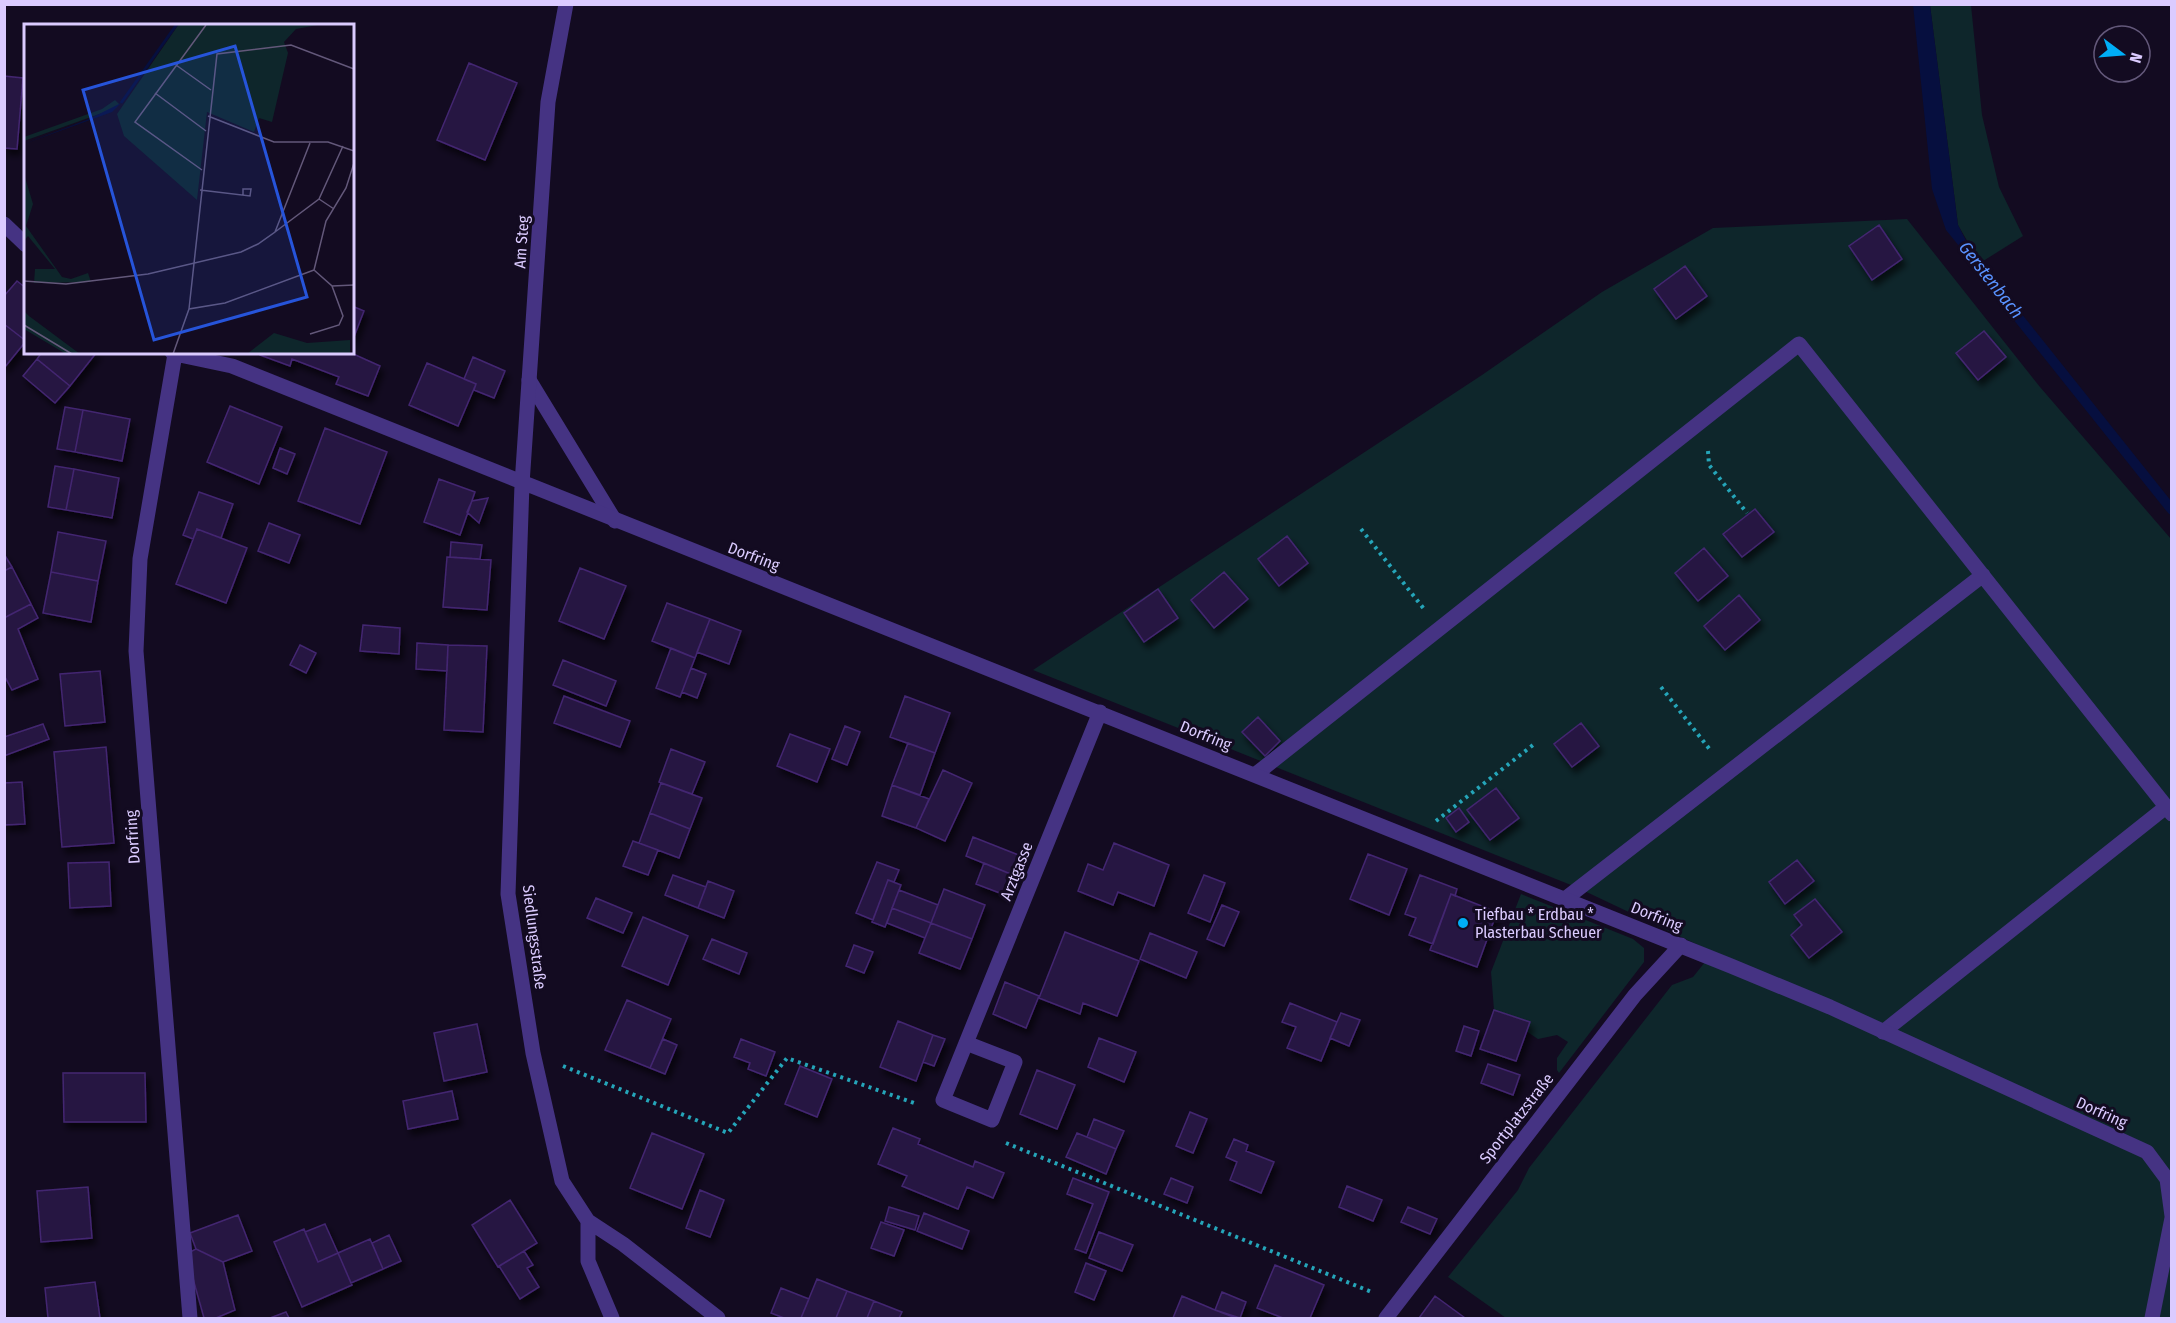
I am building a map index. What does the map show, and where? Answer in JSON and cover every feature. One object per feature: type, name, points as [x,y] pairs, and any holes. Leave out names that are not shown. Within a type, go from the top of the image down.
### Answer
[{"type":"street","name":"Am Steg","points":[[522,484],[549,102],[566,4]]},
{"type":"street","points":[[4,224],[24,243]]},
{"type":"street","points":[[1256,774],[1799,344],[2169,811],[1883,1032]]},
{"type":"street","name":"Dorfring","points":[[174,354],[140,560],[136,651],[190,1318]]},
{"type":"street","name":"Dorfring","points":[[178,354],[232,366],[522,484],[1256,774],[1681,945],[1883,1032],[2147,1152],[2167,1179],[2172,1217],[2152,1318]]},
{"type":"street","points":[[529,380],[615,521]]},
{"type":"street","name":"Siedlungsstraße","points":[[522,484],[508,894],[533,1053],[562,1181],[588,1221],[623,1244],[718,1318]]},
{"type":"street","points":[[1565,899],[1983,575]]},
{"type":"street","name":"Arztgasse","points":[[943,1100],[1100,712]]},
{"type":"street","name":"Sportplatzstraße","points":[[1386,1318],[1635,995],[1681,945]]},
{"type":"street","points":[[943,1100],[992,1120],[1015,1062],[966,1043]]},
{"type":"street","points":[[588,1221],[588,1261],[612,1318]]},
{"type":"path","points":[[1690,430],[1708,452],[1709,465],[1747,513]]},
{"type":"path","points":[[1361,529],[1439,629]]},
{"type":"path","points":[[1661,687],[1728,773]]},
{"type":"path","points":[[1414,838],[1533,745]]},
{"type":"path","points":[[533,1053],[728,1133],[788,1058],[926,1107],[943,1100]]},
{"type":"path","points":[[992,1120],[990,1137],[1397,1303]]},
{"type":"green space","points":[[1930,5],[1971,5],[1982,115],[1999,187],[2023,236],[1980,263],[1958,225]]},
{"type":"green space","points":[[1907,219],[2040,387],[2171,539],[2171,1318],[1506,1318],[1448,1277],[1518,1190],[1529,1168],[1672,985],[1693,977],[1713,952],[1576,887],[1033,670],[1482,375],[1602,292],[1713,228]]},
{"type":"green space","points":[[1521,894],[1633,939],[1644,948],[1644,962],[1559,1073],[1557,1058],[1568,1042],[1557,1035],[1538,1039],[1494,1010],[1491,972]]},
{"type":"shaded area","points":[[1913,5],[1930,5],[1958,225],[1985,278],[1946,230],[1932,189]]},
{"type":"building","points":[[469,63],[517,83],[485,160],[437,140]]},
{"type":"building","points":[[4,76],[23,78],[17,149],[4,148]]},
{"type":"building","points":[[1879,225],[1902,259],[1872,280],[1849,246]]},
{"type":"building","points":[[1685,266],[1707,296],[1676,319],[1654,289]]},
{"type":"building","points":[[17,281],[24,286],[24,339],[4,324],[4,296]]},
{"type":"building","points":[[354,307],[364,311],[354,337]]},
{"type":"building","points":[[4,324],[24,339],[24,343],[4,367]]},
{"type":"building","points":[[1984,331],[2006,357],[1978,380],[1956,353]]},
{"type":"building","points":[[41,354],[95,354],[70,386],[37,359]]},
{"type":"building","points":[[353,354],[380,366],[368,396],[336,384],[339,377],[292,359],[290,366],[260,355]]},
{"type":"building","points":[[473,357],[505,371],[494,398],[474,390],[476,384],[464,379]]},
{"type":"building","points":[[37,359],[70,386],[55,403],[23,376]]},
{"type":"building","points":[[427,363],[476,384],[458,426],[409,405]]},
{"type":"building","points":[[230,406],[282,427],[259,484],[207,462]]},
{"type":"building","points":[[65,407],[83,410],[75,452],[57,449]]},
{"type":"building","points":[[83,410],[130,419],[122,461],[75,452]]},
{"type":"building","points":[[325,428],[387,452],[360,524],[298,501]]},
{"type":"building","points":[[280,448],[295,454],[287,474],[273,468]]},
{"type":"building","points":[[55,466],[74,469],[66,510],[48,507]]},
{"type":"building","points":[[74,469],[119,478],[112,518],[66,510]]},
{"type":"building","points":[[439,479],[475,492],[460,535],[424,522]]},
{"type":"building","points":[[199,492],[233,504],[221,538],[197,529],[193,539],[183,535]]},
{"type":"building","points":[[488,498],[479,523],[467,512],[472,501]]},
{"type":"building","points":[[1755,509],[1774,532],[1742,557],[1723,534]]},
{"type":"building","points":[[269,523],[300,535],[289,563],[258,551]]},
{"type":"building","points":[[197,529],[247,548],[226,603],[176,584]]},
{"type":"building","points":[[58,532],[106,541],[98,581],[51,572]]},
{"type":"building","points":[[1287,536],[1308,563],[1279,586],[1258,559]]},
{"type":"building","points":[[451,542],[482,545],[480,559],[450,557]]},
{"type":"building","points":[[1704,548],[1728,576],[1698,601],[1675,573]]},
{"type":"building","points":[[4,554],[12,567],[4,571]]},
{"type":"building","points":[[447,557],[491,560],[487,610],[443,607]]},
{"type":"building","points":[[12,567],[31,604],[4,618],[4,571]]},
{"type":"building","points":[[580,568],[626,586],[604,639],[559,621]]},
{"type":"building","points":[[51,572],[98,581],[91,622],[43,613]]},
{"type":"building","points":[[1224,572],[1248,599],[1214,628],[1191,600]]},
{"type":"building","points":[[1158,589],[1178,618],[1144,642],[1124,613]]},
{"type":"building","points":[[1739,595],[1760,620],[1725,650],[1704,626]]},
{"type":"building","points":[[667,603],[710,619],[695,658],[652,641]]},
{"type":"building","points":[[31,604],[38,618],[18,629],[38,679],[12,690],[4,675],[4,618]]},
{"type":"building","points":[[710,619],[741,631],[729,664],[697,652]]},
{"type":"building","points":[[363,625],[400,628],[399,654],[360,651]]},
{"type":"building","points":[[417,643],[448,645],[447,671],[416,669]]},
{"type":"building","points":[[300,645],[316,653],[306,673],[290,665]]},
{"type":"building","points":[[448,645],[487,646],[483,732],[444,730]]},
{"type":"building","points":[[671,648],[695,658],[680,697],[656,688]]},
{"type":"building","points":[[563,660],[616,681],[606,706],[553,685]]},
{"type":"building","points":[[691,668],[706,674],[697,698],[682,692]]},
{"type":"building","points":[[100,671],[105,722],[65,726],[60,674]]},
{"type":"building","points":[[564,696],[630,721],[620,747],[554,723]]},
{"type":"building","points":[[905,696],[950,713],[935,753],[890,737]]},
{"type":"building","points":[[1258,717],[1280,741],[1265,756],[1242,732]]},
{"type":"building","points":[[1581,723],[1599,746],[1572,767],[1554,744]]},
{"type":"building","points":[[43,724],[49,739],[4,756],[4,737]]},
{"type":"building","points":[[845,726],[860,732],[847,765],[832,759]]},
{"type":"building","points":[[790,734],[830,749],[817,782],[777,766]]},
{"type":"building","points":[[908,743],[935,753],[920,795],[892,785]]},
{"type":"building","points":[[106,747],[114,843],[62,847],[54,752]]},
{"type":"building","points":[[671,749],[705,762],[692,794],[659,782]]},
{"type":"building","points":[[943,770],[972,783],[945,841],[916,828]]},
{"type":"building","points":[[22,782],[25,824],[4,825],[4,783]]},
{"type":"building","points":[[661,783],[702,798],[690,829],[650,813]]},
{"type":"building","points":[[892,785],[929,799],[916,828],[882,816]]},
{"type":"building","points":[[1496,788],[1519,818],[1490,840],[1467,810]]},
{"type":"building","points":[[1459,808],[1469,822],[1456,832],[1446,818]]},
{"type":"building","points":[[650,813],[690,829],[679,858],[639,843]]},
{"type":"building","points":[[973,837],[1021,856],[1013,875],[966,856]]},
{"type":"building","points":[[633,841],[658,850],[648,875],[623,866]]},
{"type":"building","points":[[1114,843],[1169,865],[1154,906],[1118,892],[1113,905],[1078,891],[1088,864],[1103,870]]},
{"type":"building","points":[[1368,854],[1407,869],[1389,915],[1350,899]]},
{"type":"building","points":[[1797,860],[1814,881],[1785,904],[1769,882]]},
{"type":"building","points":[[109,862],[111,906],[70,908],[68,863]]},
{"type":"building","points":[[877,862],[899,870],[894,882],[888,880],[873,920],[856,913]]},
{"type":"building","points":[[984,863],[1013,875],[1005,895],[976,884]]},
{"type":"building","points":[[673,875],[706,887],[698,908],[665,895]]},
{"type":"building","points":[[1204,875],[1225,883],[1210,922],[1188,913]]},
{"type":"building","points":[[1420,875],[1457,889],[1455,896],[1451,894],[1433,944],[1409,935],[1416,918],[1405,914]]},
{"type":"building","points":[[888,880],[901,885],[885,927],[872,922]]},
{"type":"building","points":[[708,881],[734,891],[724,918],[698,908]]},
{"type":"building","points":[[944,889],[985,905],[972,939],[931,923]]},
{"type":"building","points":[[899,890],[938,905],[931,923],[892,908]]},
{"type":"building","points":[[1451,894],[1497,912],[1477,967],[1430,950]]},
{"type":"building","points":[[596,898],[632,913],[623,933],[587,918]]},
{"type":"building","points":[[1815,899],[1842,932],[1809,958],[1791,935],[1802,925],[1794,915]]},
{"type":"building","points":[[1222,905],[1239,912],[1224,946],[1207,939]]},
{"type":"building","points":[[892,908],[931,923],[925,938],[887,923]]},
{"type":"building","points":[[643,917],[688,936],[668,985],[622,966]]},
{"type":"building","points":[[931,923],[972,939],[960,969],[919,953]]},
{"type":"building","points":[[1065,932],[1139,961],[1117,1016],[1083,1003],[1080,1014],[1039,998]]},
{"type":"building","points":[[1150,933],[1197,952],[1186,978],[1140,959]]},
{"type":"building","points":[[712,939],[747,953],[739,974],[703,959]]},
{"type":"building","points":[[854,945],[873,952],[864,973],[846,966]]},
{"type":"building","points":[[1005,982],[1039,996],[1026,1028],[993,1014]]},
{"type":"building","points":[[627,1000],[671,1019],[650,1068],[605,1050]]},
{"type":"building","points":[[1290,1003],[1337,1022],[1321,1061],[1287,1048],[1296,1027],[1282,1022]]},
{"type":"building","points":[[1494,1010],[1530,1022],[1516,1061],[1480,1049]]},
{"type":"building","points":[[1341,1013],[1360,1020],[1349,1046],[1330,1038]]},
{"type":"building","points":[[898,1021],[933,1035],[916,1081],[880,1067]]},
{"type":"building","points":[[477,1024],[487,1072],[444,1081],[434,1033]]},
{"type":"building","points":[[1464,1026],[1479,1031],[1471,1056],[1456,1051]]},
{"type":"building","points":[[933,1035],[945,1039],[934,1066],[923,1062]]},
{"type":"building","points":[[1099,1038],[1136,1052],[1124,1082],[1088,1067]]},
{"type":"building","points":[[663,1039],[677,1045],[665,1074],[650,1068]]},
{"type":"building","points":[[741,1039],[775,1052],[766,1076],[748,1069],[750,1063],[734,1057]]},
{"type":"building","points":[[1488,1064],[1520,1075],[1513,1095],[1481,1083]]},
{"type":"building","points":[[800,1066],[832,1079],[817,1117],[785,1104]]},
{"type":"building","points":[[1037,1070],[1075,1085],[1057,1129],[1020,1114]]},
{"type":"building","points":[[63,1073],[145,1073],[146,1122],[64,1122]]},
{"type":"building","points":[[452,1091],[458,1119],[408,1129],[403,1101]]},
{"type":"building","points":[[1190,1112],[1207,1119],[1193,1153],[1176,1146]]},
{"type":"building","points":[[1094,1119],[1124,1131],[1116,1149],[1087,1137]]},
{"type":"building","points":[[893,1128],[920,1139],[918,1144],[973,1167],[975,1161],[1004,1173],[993,1198],[967,1187],[958,1209],[902,1186],[907,1176],[878,1164]]},
{"type":"building","points":[[652,1133],[704,1154],[682,1209],[630,1188]]},
{"type":"building","points":[[1077,1133],[1116,1149],[1106,1174],[1066,1157]]},
{"type":"building","points":[[1234,1139],[1248,1145],[1246,1151],[1274,1162],[1261,1193],[1230,1180],[1237,1162],[1226,1157]]},
{"type":"building","points":[[1073,1178],[1109,1192],[1086,1253],[1075,1249],[1093,1204],[1067,1194]]},
{"type":"building","points":[[1171,1178],[1193,1187],[1187,1203],[1164,1194]]},
{"type":"building","points":[[1347,1186],[1382,1200],[1373,1221],[1339,1207]]},
{"type":"building","points":[[88,1187],[92,1238],[41,1242],[37,1191]]},
{"type":"building","points":[[700,1190],[724,1200],[710,1237],[686,1228]]},
{"type":"building","points":[[510,1200],[537,1243],[498,1267],[472,1225]]},
{"type":"building","points":[[889,1207],[919,1216],[915,1230],[885,1221]]},
{"type":"building","points":[[1408,1207],[1437,1219],[1430,1234],[1401,1222]]},
{"type":"building","points":[[924,1213],[969,1231],[962,1249],[917,1231]]},
{"type":"building","points":[[238,1215],[252,1251],[223,1262],[196,1249],[190,1233]]},
{"type":"building","points":[[881,1222],[904,1230],[894,1256],[871,1248]]},
{"type":"building","points":[[325,1224],[338,1253],[318,1262],[305,1232]]},
{"type":"building","points":[[304,1229],[318,1262],[338,1253],[352,1285],[302,1307],[274,1242]]},
{"type":"building","points":[[1099,1232],[1133,1245],[1122,1271],[1089,1258]]},
{"type":"building","points":[[389,1235],[401,1261],[383,1269],[372,1243]]},
{"type":"building","points":[[370,1239],[383,1269],[351,1283],[338,1253]]},
{"type":"building","points":[[196,1249],[223,1262],[235,1310],[216,1318],[204,1318],[192,1275],[190,1252]]},
{"type":"building","points":[[524,1251],[533,1265],[527,1268],[539,1287],[520,1299],[499,1266]]},
{"type":"building","points":[[1086,1263],[1106,1271],[1094,1300],[1075,1292]]},
{"type":"building","points":[[1275,1265],[1324,1285],[1310,1318],[1283,1318],[1257,1308]]},
{"type":"building","points":[[817,1279],[847,1291],[836,1318],[801,1318]]},
{"type":"building","points":[[95,1282],[100,1318],[48,1318],[45,1288]]},
{"type":"building","points":[[781,1288],[809,1299],[801,1318],[784,1318],[771,1313]]},
{"type":"building","points":[[847,1291],[874,1301],[867,1318],[836,1318]]},
{"type":"building","points":[[1222,1292],[1246,1302],[1240,1318],[1215,1310]]},
{"type":"building","points":[[1182,1296],[1215,1310],[1236,1318],[1173,1318]]},
{"type":"building","points":[[1435,1296],[1465,1318],[1419,1318]]},
{"type":"building","points":[[874,1301],[902,1312],[899,1318],[867,1318]]},
{"type":"building","points":[[286,1312],[289,1318],[270,1318]]},
{"type":"waterway","name":"Gerstenbach","points":[[1978,267],[2172,510]]},
{"type":"place","name":"Tiefbau * Erdbau * Plasterbau Scheuer","points":[[1463,923]]}]
